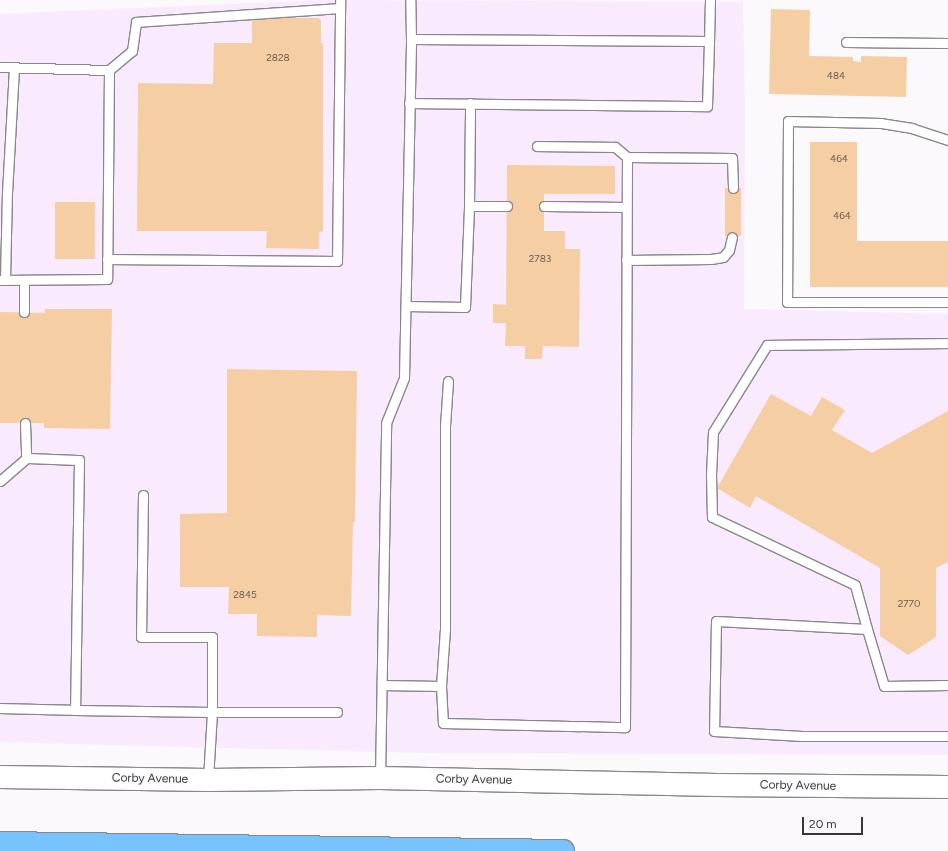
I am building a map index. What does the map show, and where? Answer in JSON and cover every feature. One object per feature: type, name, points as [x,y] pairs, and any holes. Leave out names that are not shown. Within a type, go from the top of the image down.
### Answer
[{"type":"highway","points":[[0,843],[563,851]]},
{"type":"street","name":"Corby Avenue","points":[[0,777],[208,780],[380,778],[709,785],[948,787]]},
{"type":"lane","points":[[380,778],[386,423],[404,378],[411,39],[410,0]]},
{"type":"lane","points":[[409,103],[707,106],[710,0]]},
{"type":"lane","points":[[0,67],[109,70],[132,51],[136,22],[340,4],[336,261],[107,259]]},
{"type":"lane","points":[[411,39],[709,41]]},
{"type":"lane","points":[[846,42],[948,43]]},
{"type":"lane","points":[[14,67],[2,280],[107,279],[109,70]]},
{"type":"lane","points":[[406,306],[465,307],[469,206],[470,103]]},
{"type":"lane","points":[[948,140],[912,128],[881,123],[788,122],[787,302],[948,302]]},
{"type":"lane","points":[[537,146],[615,147],[627,157],[732,158],[733,188]]},
{"type":"lane","points":[[448,380],[445,426],[445,629],[441,686],[443,723],[625,727],[627,157]]},
{"type":"lane","points":[[469,206],[507,206]]},
{"type":"lane","points":[[544,206],[626,207]]},
{"type":"lane","points":[[626,260],[711,259],[723,257],[729,250],[732,237]]},
{"type":"lane","points":[[24,280],[24,312]]},
{"type":"lane","points":[[948,344],[767,345],[713,432],[711,474],[712,517],[854,585],[884,686],[948,685]]},
{"type":"lane","points":[[25,423],[26,458]]},
{"type":"lane","points":[[0,481],[26,458],[79,460],[75,710]]},
{"type":"lane","points":[[142,495],[141,637],[212,637],[212,712],[208,780]]},
{"type":"lane","points":[[867,628],[716,621],[714,731],[802,736],[948,736]]},
{"type":"lane","points":[[382,685],[441,686]]},
{"type":"lane","points":[[0,708],[212,712],[337,712]]},
{"type":"shaded area","points":[[328,0],[743,2],[745,117],[744,309],[948,314],[948,755],[424,753],[0,742],[0,14]]},
{"type":"building","points":[[771,9],[810,10],[809,56],[853,57],[853,61],[861,62],[861,56],[907,57],[906,97],[769,94]]},
{"type":"building","points":[[256,18],[318,18],[321,20],[321,43],[323,43],[323,231],[319,232],[319,249],[266,248],[267,231],[137,231],[138,83],[213,84],[214,43],[252,43],[252,21]]},
{"type":"building","points":[[810,142],[857,142],[857,241],[948,241],[948,287],[810,287]]},
{"type":"building","points":[[507,165],[615,166],[615,194],[544,194],[544,231],[565,231],[565,249],[580,249],[579,347],[543,346],[542,359],[525,359],[525,346],[505,346],[506,323],[493,323],[493,304],[506,305]]},
{"type":"building","points":[[725,188],[741,188],[741,236],[725,236]]},
{"type":"building","points":[[55,202],[95,202],[95,259],[55,259]]},
{"type":"building","points":[[45,309],[112,309],[110,429],[44,428],[44,423],[0,423],[0,312],[45,313]]},
{"type":"building","points":[[227,369],[357,371],[355,522],[353,522],[351,616],[317,615],[317,637],[257,636],[257,614],[228,614],[229,587],[180,587],[180,514],[227,513]]},
{"type":"building","points":[[771,394],[811,416],[822,397],[845,410],[832,430],[872,453],[948,411],[948,562],[936,568],[936,637],[908,655],[880,636],[880,568],[756,496],[750,508],[717,488]]}]
